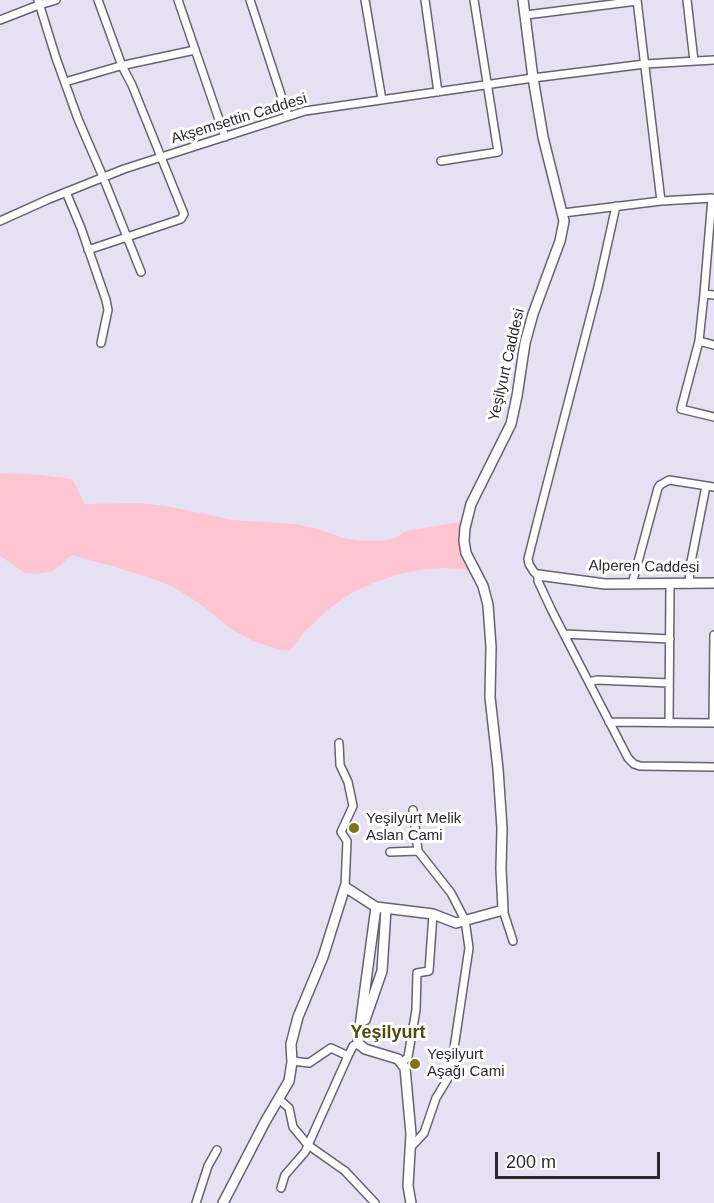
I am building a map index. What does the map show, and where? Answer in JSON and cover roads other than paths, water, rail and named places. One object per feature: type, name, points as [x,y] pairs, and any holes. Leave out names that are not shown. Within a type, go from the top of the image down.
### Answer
[{"type":"street","points":[[1,17],[38,3],[56,0]]},
{"type":"street","points":[[87,250],[183,218],[183,209],[122,66],[98,0]]},
{"type":"street","points":[[178,0],[225,137]]},
{"type":"street","points":[[250,0],[288,116]]},
{"type":"street","points":[[365,0],[382,100]]},
{"type":"street","points":[[425,0],[438,92]]},
{"type":"street","points":[[441,161],[498,152],[474,0]]},
{"type":"street","name":"Yeşilyurt Caddesi","points":[[503,910],[502,828],[490,697],[491,647],[488,605],[483,586],[466,552],[464,541],[471,504],[511,423],[525,344],[533,314],[560,241],[564,221],[543,137],[523,0]]},
{"type":"street","points":[[687,0],[694,61]]},
{"type":"street","points":[[526,15],[637,1],[661,201]]},
{"type":"street","points":[[38,3],[94,158],[141,272]]},
{"type":"street","points":[[65,82],[122,66],[195,50]]},
{"type":"street","name":"Akşemsettin Caddesi","points":[[0,221],[103,177],[305,111],[645,64],[714,60]]},
{"type":"street","points":[[66,192],[106,300],[108,310],[101,342]]},
{"type":"street","points":[[563,213],[713,197],[711,243],[699,341],[681,409],[714,417]]},
{"type":"street","points":[[616,206],[598,287],[528,559],[531,569],[538,575],[538,581],[564,634],[628,758],[637,765],[714,766]]},
{"type":"street","points":[[704,294],[714,295]]},
{"type":"street","points":[[699,341],[714,345]]},
{"type":"street","points":[[632,584],[660,485],[669,480],[714,487]]},
{"type":"street","points":[[690,584],[689,572],[706,486]]},
{"type":"street","name":"Alperen Caddesi","points":[[538,575],[605,584],[714,583]]},
{"type":"street","points":[[669,723],[670,584]]},
{"type":"street","points":[[564,634],[670,639]]},
{"type":"street","points":[[609,722],[714,723],[714,635]]},
{"type":"street","points":[[589,682],[597,680],[669,683]]},
{"type":"street","points":[[223,1203],[289,1080],[292,1061],[291,1044],[298,1017],[323,957],[345,887],[346,841],[341,832],[352,806],[348,782],[340,765],[339,743]]},
{"type":"street","points":[[410,1148],[424,1133],[436,1098],[450,1075],[470,948],[465,920],[451,893],[418,851],[413,810]]},
{"type":"street","points":[[390,852],[418,851]]},
{"type":"street","points":[[345,887],[376,907],[433,914],[456,923],[503,910],[513,941]]},
{"type":"street","points":[[369,997],[368,970],[376,907]]},
{"type":"street","points":[[281,1188],[285,1175],[308,1146],[348,1056],[359,1040],[369,997],[382,971],[386,909]]},
{"type":"street","points":[[402,1063],[408,1057],[416,1010],[417,973],[429,971],[433,914]]},
{"type":"street","points":[[368,970],[382,971]]},
{"type":"street","points":[[359,1040],[365,1049],[398,1059],[406,1074],[411,1134],[408,1186],[411,1203]]},
{"type":"street","points":[[292,1061],[309,1063],[331,1048],[348,1056]]},
{"type":"street","points":[[279,1099],[289,1108],[293,1127],[308,1146],[345,1171],[375,1203]]},
{"type":"street","points":[[196,1203],[208,1166],[218,1150]]},
{"type":"place","name":"Yeşilyurt Melik Aslan Cami","points":[[354,828]]},
{"type":"place","name":"Yeşilyurt Aşağı Cami","points":[[415,1064]]},
{"type":"district","name":"Yeşilyurt","points":[[388,1033]]}]
